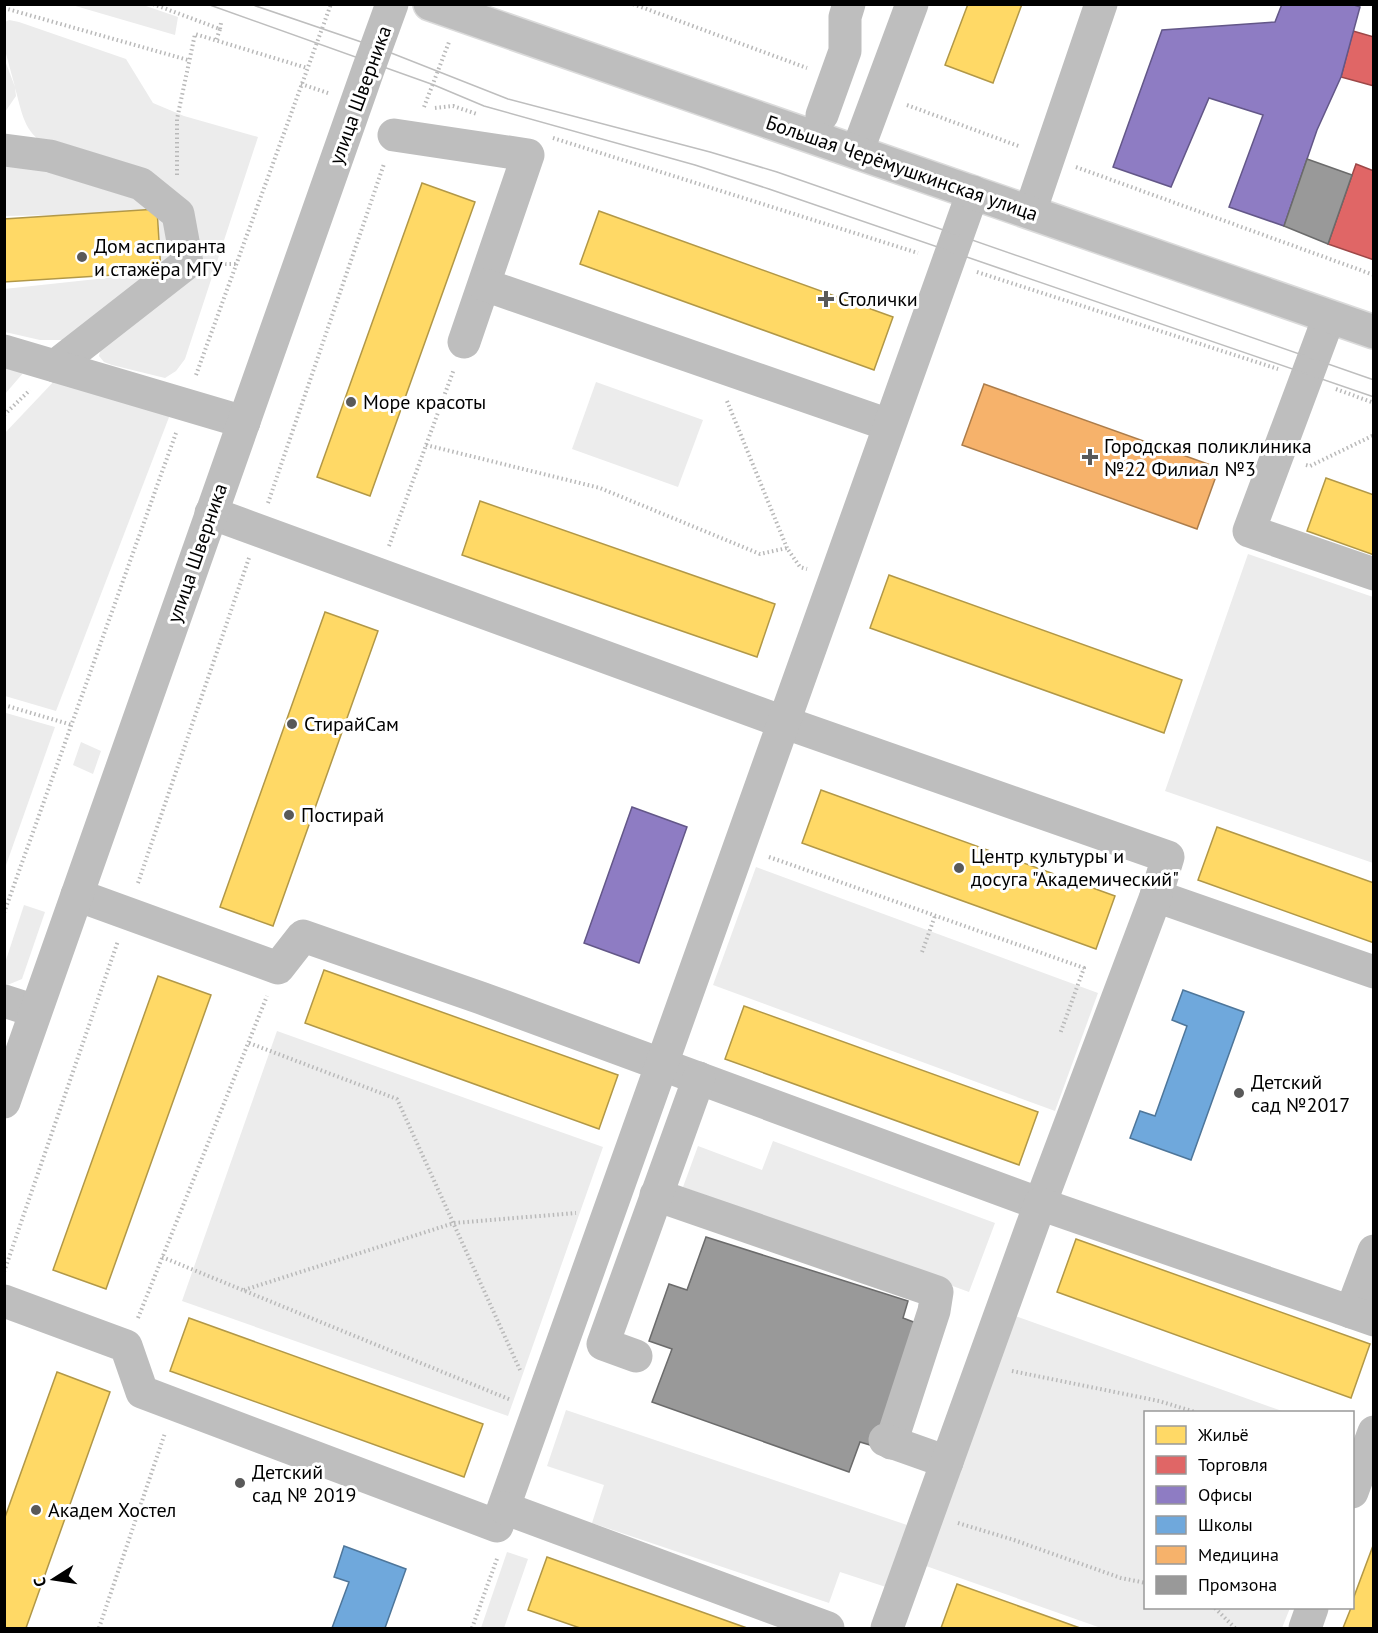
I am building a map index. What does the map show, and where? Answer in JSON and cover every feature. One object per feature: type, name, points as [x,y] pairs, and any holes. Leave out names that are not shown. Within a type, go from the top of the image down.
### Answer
[{"type":"street","name":"улица Шверника","points":[[4,1102],[392,4]]},
{"type":"street","points":[[822,115],[845,51],[845,17],[849,4]]},
{"type":"street","points":[[857,152],[912,4]]},
{"type":"street","points":[[1030,212],[1101,4]]},
{"type":"street","name":"Большая Черёмушкинская улица","points":[[445,10],[1374,332]]},
{"type":"street","points":[[394,135],[528,155],[464,342]]},
{"type":"street","points":[[4,150],[50,156],[141,184],[178,214],[187,263],[55,366]]},
{"type":"street","points":[[501,1517],[972,192]]},
{"type":"street","points":[[484,285],[889,425]]},
{"type":"street","points":[[1329,317],[1249,531],[1374,574]]},
{"type":"street","points":[[4,351],[244,422]]},
{"type":"street","points":[[212,513],[783,722],[1168,857],[1156,896],[1040,1204],[887,1629]]},
{"type":"street","points":[[77,895],[278,968],[303,936],[481,998],[1040,1204],[1362,1316],[1374,1251]]},
{"type":"street","points":[[1156,896],[1374,972]]},
{"type":"street","points":[[4,1001],[36,1011]]},
{"type":"street","points":[[636,1356],[603,1344],[699,1078]]},
{"type":"street","points":[[656,1195],[937,1292],[934,1311],[888,1442],[947,1462]]},
{"type":"street","points":[[912,1322],[928,1288]]},
{"type":"street","points":[[4,1301],[126,1346],[142,1392],[828,1629]]},
{"type":"street","points":[[1354,1489],[1374,1432]]},
{"type":"street","points":[[1305,1629],[1312,1609]]},
{"type":"path","points":[[153,4],[220,29]]},
{"type":"path","points":[[4,913],[331,4]]},
{"type":"path","points":[[633,4],[835,79]]},
{"type":"path","points":[[4,8],[188,60]]},
{"type":"path","points":[[445,10],[434,84],[423,110],[453,106],[484,116]]},
{"type":"path","points":[[216,41],[221,23]]},
{"type":"path","points":[[178,214],[177,119],[195,34],[307,68]]},
{"type":"path","points":[[301,84],[338,96]]},
{"type":"path","points":[[879,94],[1374,275]]},
{"type":"path","points":[[4,1272],[394,135]]},
{"type":"path","points":[[548,136],[1306,378],[1374,403]]},
{"type":"path","points":[[379,574],[464,342]]},
{"type":"path","points":[[711,363],[787,548],[800,567],[834,578]]},
{"type":"path","points":[[1278,454],[1310,466],[1374,435]]},
{"type":"path","points":[[426,445],[600,488],[760,554],[787,548]]},
{"type":"path","points":[[4,705],[72,725]]},
{"type":"path","points":[[739,847],[1084,968],[1060,1034]]},
{"type":"path","points":[[922,952],[935,916]]},
{"type":"path","points":[[126,1346],[278,968]]},
{"type":"path","points":[[249,1043],[397,1099],[539,1412]]},
{"type":"path","points":[[243,1290],[454,1223],[610,1210]]},
{"type":"path","points":[[162,1257],[539,1412]]},
{"type":"path","points":[[982,1365],[1159,1401],[1189,1411]]},
{"type":"path","points":[[99,1629],[175,1405]]},
{"type":"path","points":[[928,1514],[1014,1540],[1121,1578],[1144,1583]]},
{"type":"path","points":[[472,1629],[498,1557],[501,1517]]},
{"type":"path","points":[[1216,1609],[1235,1629]]},
{"type":"shaded area","points":[[72,5],[143,5],[178,17],[175,35]]},
{"type":"shaded area","points":[[9,20],[126,59],[153,103],[184,116],[258,137],[185,359],[176,371],[165,378],[112,365],[104,362],[99,356],[102,344],[160,301],[183,199],[42,142],[27,125],[15,88],[16,96],[5,112],[4,58],[15,87],[5,50],[5,22]]},
{"type":"shaded area","points":[[5,162],[97,181],[146,198],[164,209],[174,221],[176,228],[178,249],[172,265],[166,273],[83,331],[64,340],[40,340],[5,332],[4,289],[162,272],[158,213],[5,216]]},
{"type":"shaded area","points":[[5,357],[24,372],[5,394]]},
{"type":"shaded area","points":[[58,377],[171,412],[56,711],[5,696],[4,434]]},
{"type":"shaded area","points":[[596,382],[703,420],[678,487],[572,449]]},
{"type":"shaded area","points":[[1248,554],[1373,597],[1373,863],[1165,791]]},
{"type":"shaded area","points":[[4,714],[55,727],[5,868]]},
{"type":"shaded area","points":[[81,742],[101,751],[93,774],[73,765]]},
{"type":"shaded area","points":[[756,867],[1098,993],[1055,1111],[713,985]]},
{"type":"shaded area","points":[[24,905],[45,912],[22,979],[5,986],[5,963]]},
{"type":"shaded area","points":[[277,1031],[603,1147],[508,1416],[182,1301]]},
{"type":"shaded area","points":[[773,1141],[995,1223],[969,1292],[683,1187],[698,1146],[762,1170]]},
{"type":"shaded area","points":[[1015,1316],[1282,1411],[1144,1411],[1144,1609],[1290,1609],[1282,1628],[1101,1628],[926,1566]]},
{"type":"shaded area","points":[[566,1410],[910,1526],[889,1588],[840,1572],[829,1603],[592,1523],[604,1485],[547,1466]]},
{"type":"shaded area","points":[[507,1552],[528,1559],[504,1628],[481,1628]]},
{"type":"building: Жильё","points":[[968,4],[1022,4],[993,83],[945,65]]},
{"type":"building: Жильё","points":[[422,183],[475,202],[370,496],[317,477]]},
{"type":"building: Жильё","name":"Дом аспиранта и стажёра МГУ","points":[[157,209],[161,272],[4,282],[4,219]]},
{"type":"building: Жильё","points":[[599,211],[893,317],[874,370],[580,264]]},
{"type":"building: Жильё","points":[[1326,478],[1374,495],[1374,555],[1307,531]]},
{"type":"building: Жильё","points":[[480,501],[775,604],[757,657],[462,555]]},
{"type":"building: Жильё","points":[[889,575],[1182,680],[1164,733],[870,628]]},
{"type":"building: Жильё","points":[[325,612],[378,631],[273,926],[220,907]]},
{"type":"building: Жильё","points":[[821,790],[1115,896],[1096,949],[802,843]]},
{"type":"building: Жильё","points":[[1217,827],[1374,883],[1374,943],[1198,880]]},
{"type":"building: Жильё","points":[[324,970],[618,1075],[599,1129],[305,1023]]},
{"type":"building: Жильё","points":[[158,976],[211,995],[106,1289],[53,1270]]},
{"type":"building: Жильё","points":[[744,1006],[1038,1112],[1019,1165],[725,1059]]},
{"type":"building: Жильё","points":[[1076,1239],[1370,1344],[1351,1398],[1057,1292]]},
{"type":"building: Жильё","points":[[189,1318],[483,1424],[464,1477],[170,1371]]},
{"type":"building: Жильё","points":[[57,1372],[110,1392],[26,1628],[4,1628],[4,1520]]},
{"type":"building: Жильё","points":[[1374,1543],[1374,1628],[1343,1628],[1351,1609],[1354,1609],[1354,1597]]},
{"type":"building: Жильё","points":[[547,1557],[747,1628],[580,1628],[528,1610]]},
{"type":"building: Жильё","points":[[957,1584],[1080,1628],[941,1628]]},
{"type":"building: Торговля","points":[[1353,31],[1374,37],[1374,86],[1341,77]]},
{"type":"building: Торговля","points":[[1356,164],[1374,171],[1374,260],[1328,244]]},
{"type":"building: Офисы","points":[[1282,4],[1351,4],[1360,7],[1341,77],[1317,130],[1284,226],[1229,207],[1263,115],[1209,98],[1171,187],[1113,167],[1162,30],[1275,22]]},
{"type":"building: Офисы","points":[[632,807],[687,827],[639,963],[584,943]]},
{"type":"building: Школы","points":[[1183,990],[1244,1012],[1191,1160],[1130,1138],[1140,1111],[1155,1116],[1187,1026],[1172,1020]]},
{"type":"building: Школы","points":[[344,1546],[406,1569],[385,1628],[332,1628],[349,1582],[334,1577]]},
{"type":"building: Медицина","name":"Городская поликлиника №22 Филиал №3","points":[[984,384],[1219,468],[1197,529],[962,445]]},
{"type":"building: Промзона","points":[[1307,159],[1352,175],[1328,244],[1284,226]]},
{"type":"building: Промзона","points":[[706,1237],[908,1301],[903,1318],[924,1326],[880,1448],[860,1442],[849,1472],[652,1402],[672,1349],[649,1341],[669,1284],[687,1290]]},
{"type":"tram line","points":[[207,4],[434,85],[484,106],[695,165],[769,189],[1374,397]]},
{"type":"tram line","points":[[250,4],[376,47],[508,99],[777,172],[1374,380]]},
{"type":"place","name":"Дом аспиранта и стажёра МГУ","points":[[82,257]]},
{"type":"place","name":"Столички","points":[[826,299]]},
{"type":"place","name":"Море красоты","points":[[351,402]]},
{"type":"place","name":"Городская поликлиника №22 Филиал №3","points":[[1090,457]]},
{"type":"place","name":"СтирайСам","points":[[292,724]]},
{"type":"place","name":"Постирай","points":[[289,815]]},
{"type":"place","name":"Центр культуры и досуга \"Академический\"","points":[[959,868]]},
{"type":"place","name":"Детский сад №2017","points":[[1239,1093]]},
{"type":"place","name":"Детский сад № 2019","points":[[240,1483]]},
{"type":"place","name":"Академ Хостел","points":[[36,1510]]}]
